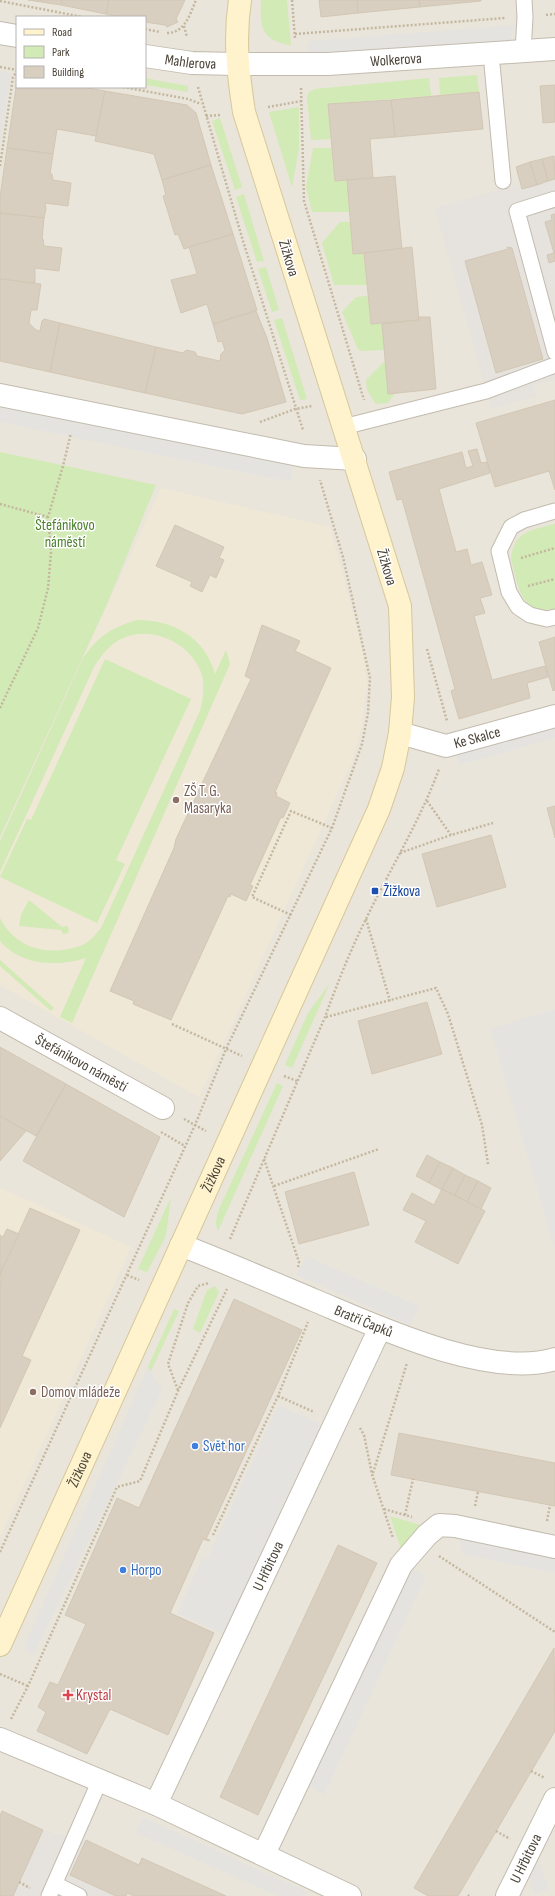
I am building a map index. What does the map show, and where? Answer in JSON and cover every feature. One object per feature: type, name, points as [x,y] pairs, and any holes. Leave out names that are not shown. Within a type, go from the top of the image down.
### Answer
[{"type":"main road","name":"Žižkova","points":[[0,1645],[379,810],[393,768],[400,733],[403,697],[400,606],[355,459],[343,427],[244,112],[237,64],[236,27],[240,0]]},
{"type":"street","points":[[0,33],[16,36]]},
{"type":"street","name":"Wolkerova","points":[[237,64],[328,64],[555,49]]},
{"type":"street","name":"Mahlerova","points":[[146,56],[192,63],[237,64]]},
{"type":"street","points":[[0,395],[313,457],[355,459]]},
{"type":"street","name":"Ke Skalce","points":[[400,733],[446,746],[555,716]]},
{"type":"street","name":"Štefánikovo náměstí","points":[[0,1018],[163,1108]]},
{"type":"street","name":"Bratří Čapků","points":[[181,1245],[380,1328],[427,1345],[500,1362],[528,1362],[555,1359]]},
{"type":"street","name":"U Hřbitova","points":[[156,1804],[341,1413],[370,1346],[380,1328]]},
{"type":"street","points":[[264,1854],[401,1565],[410,1553],[421,1544],[427,1535],[439,1525],[455,1526],[555,1547]]},
{"type":"street","points":[[0,1739],[156,1804],[350,1896]]},
{"type":"street","name":"U Hřbitova","points":[[507,1896],[555,1799]]},
{"type":"lane","points":[[523,52],[525,17],[524,0]]},
{"type":"lane","points":[[491,54],[503,181]]},
{"type":"lane","points":[[555,199],[517,211],[555,352]]},
{"type":"lane","points":[[343,427],[486,391],[555,365]]},
{"type":"lane","points":[[555,511],[524,520],[511,528],[499,551],[509,592],[518,606],[530,615],[547,619],[555,617]]},
{"type":"lane","points":[[80,1896],[52,1890],[100,1780]]},
{"type":"path","points":[[146,29],[174,33],[184,26],[196,0]]},
{"type":"path","points":[[292,0],[295,34],[525,17]]},
{"type":"path","points":[[0,1],[78,16]]},
{"type":"path","points":[[0,66],[16,71]]},
{"type":"path","points":[[0,166],[13,77],[16,72]]},
{"type":"path","points":[[300,85],[304,201],[363,393]]},
{"type":"path","points":[[0,1552],[195,1125],[226,1049],[332,828],[362,744],[368,713],[370,678],[343,557],[313,457],[295,409],[202,104],[188,99],[128,88]]},
{"type":"path","points":[[0,708],[38,628],[48,588],[51,552],[48,517],[70,437],[73,409]]},
{"type":"path","points":[[0,504],[48,517]]},
{"type":"path","points":[[501,563],[555,548]]},
{"type":"path","points":[[509,592],[555,579]]},
{"type":"path","points":[[178,1391],[168,1364],[188,1303],[198,1286],[213,1282],[220,1261],[325,1017],[338,980],[366,919],[427,801],[446,746]]},
{"type":"path","points":[[427,801],[451,834]]},
{"type":"path","points":[[291,915],[252,897],[291,811],[332,828]]},
{"type":"path","points":[[400,853],[451,834],[493,823]]},
{"type":"path","points":[[366,919],[390,1001]]},
{"type":"path","points":[[325,1017],[436,988],[448,1014],[482,1125],[488,1164]]},
{"type":"path","points":[[172,1024],[226,1049]]},
{"type":"path","points":[[163,1108],[228,1142]]},
{"type":"path","points":[[274,1186],[379,1149]]},
{"type":"path","points":[[264,1159],[299,1262],[289,1290]]},
{"type":"path","points":[[12,1717],[28,1686],[117,1487],[140,1481],[178,1391],[228,1287]]},
{"type":"path","points":[[213,1535],[278,1396],[309,1320]]},
{"type":"path","points":[[372,1474],[409,1358]]},
{"type":"path","points":[[278,1396],[341,1413],[364,1436],[372,1474],[383,1509]]},
{"type":"path","points":[[405,1515],[413,1479]]},
{"type":"path","points":[[421,1544],[555,1632]]},
{"type":"path","points":[[0,1674],[28,1686]]},
{"type":"path","points":[[20,1882],[32,1889]]},
{"type":"shaded area","points":[[0,0],[555,0],[555,1896],[226,1896],[142,1858],[139,1865],[86,1840],[43,1830],[2,1811],[0,1816]]},
{"type":"shaded area","points":[[517,25],[509,42],[305,57],[309,41]]},
{"type":"shaded area","points":[[0,71],[11,73],[0,147]]},
{"type":"shaded area","points":[[555,174],[555,379],[534,385],[537,396],[491,409],[435,208]]},
{"type":"shaded area","points":[[0,404],[293,465],[290,482],[0,422]]},
{"type":"shaded area","name":"ZŠ T. G. Masaryka","points":[[161,488],[330,527],[363,652],[367,683],[362,726],[352,761],[199,1097],[0,985],[0,839]]},
{"type":"shaded area","points":[[555,725],[555,738],[459,765],[456,753]]},
{"type":"shaded area","points":[[555,1009],[555,1250],[490,1029]]},
{"type":"shaded area","name":"Domov mládeže","points":[[0,1188],[131,1247],[0,1538]]},
{"type":"shaded area","points":[[306,1256],[419,1306],[410,1325],[297,1275]]},
{"type":"shaded area","points":[[148,1367],[162,1390],[33,1656],[24,1647]]},
{"type":"shaded area","points":[[278,1405],[321,1424],[250,1575],[253,1580],[228,1636],[177,1614],[202,1559],[208,1558]]},
{"type":"shaded area","points":[[460,1535],[555,1553],[555,1573],[462,1554]]},
{"type":"shaded area","points":[[409,1567],[426,1576],[324,1795],[308,1785]]},
{"type":"shaded area","points":[[2,1811],[43,1830],[86,1840],[139,1865],[142,1858],[226,1896],[0,1896],[0,1816]]},
{"type":"shaded area","points":[[143,1817],[310,1893],[301,1896],[278,1896],[136,1833]]},
{"type":"shaded area","points":[[540,1863],[549,1889],[534,1894],[526,1868]]},
{"type":"green space","points":[[261,0],[287,0],[291,45],[274,40],[264,31],[261,18]]},
{"type":"green space","points":[[477,75],[479,92],[440,95],[439,78]]},
{"type":"green space","points":[[146,78],[188,86],[188,92],[146,85]]},
{"type":"green space","points":[[429,78],[431,96],[328,104],[331,139],[311,140],[307,96],[309,92],[315,89]]},
{"type":"green space","points":[[299,107],[299,149],[292,187],[269,112]]},
{"type":"green space","points":[[220,118],[242,187],[235,190],[212,121]]},
{"type":"green space","points":[[313,148],[332,148],[335,181],[347,180],[350,212],[312,212],[306,187]]},
{"type":"green space","points":[[244,194],[264,261],[257,262],[236,197]]},
{"type":"green space","points":[[340,222],[351,222],[354,254],[364,253],[367,285],[334,285],[322,243]]},
{"type":"green space","points":[[266,267],[279,310],[272,312],[258,269]]},
{"type":"green space","points":[[368,296],[371,324],[382,324],[384,350],[360,351],[342,312],[356,297]]},
{"type":"green space","points":[[282,318],[307,399],[300,400],[274,320]]},
{"type":"green space","points":[[385,361],[388,394],[394,394],[388,403],[376,404],[367,390],[366,380]]},
{"type":"green space","name":"Štefánikovo náměstí","points":[[0,452],[156,485],[107,604],[0,837]]},
{"type":"green space","points":[[555,524],[555,609],[543,610],[534,608],[527,603],[522,596],[511,560],[515,543],[520,537],[531,530]]},
{"type":"green space","points":[[137,620],[163,623],[186,633],[204,650],[215,674],[226,650],[230,664],[72,1023],[60,1017],[86,958],[64,963],[52,963],[29,960],[18,955],[0,941],[0,918],[12,935],[20,941],[28,946],[47,950],[68,949],[83,945],[88,942],[101,928],[200,711],[203,693],[202,675],[197,663],[189,653],[168,639],[156,635],[143,634],[131,635],[115,642],[108,648],[94,667],[0,872],[0,841],[82,660],[93,645],[105,634],[119,626]]},
{"type":"green space","points":[[105,659],[191,699],[116,860],[125,864],[97,923],[0,877],[27,819],[31,820]]},
{"type":"green space","points":[[29,900],[62,927],[67,926],[69,929],[68,933],[63,934],[61,930],[19,926],[21,915]]},
{"type":"green space","points":[[0,960],[54,1008],[51,1011],[0,966]]},
{"type":"green space","points":[[330,983],[292,1068],[285,1065],[308,1013]]},
{"type":"green space","points":[[277,1083],[283,1086],[218,1231],[216,1222],[220,1207]]},
{"type":"green space","points":[[171,1197],[166,1236],[147,1272],[138,1269]]},
{"type":"green space","points":[[215,1286],[219,1292],[200,1333],[193,1329],[207,1290]]},
{"type":"green space","points":[[174,1309],[179,1311],[151,1371],[148,1367]]},
{"type":"green space","points":[[390,1516],[424,1526],[401,1549]]},
{"type":"building","points":[[28,0],[62,0],[61,5]]},
{"type":"building","points":[[62,0],[109,0],[106,14],[61,5]]},
{"type":"building","points":[[109,0],[185,0],[176,19],[178,22],[167,27],[165,25],[146,22],[146,16],[115,16],[106,14]]},
{"type":"building","points":[[319,0],[357,0],[358,13],[321,17]]},
{"type":"building","points":[[357,0],[419,0],[420,7],[358,13]]},
{"type":"building","points":[[419,0],[481,0],[481,1],[420,7]]},
{"type":"building","points":[[555,85],[555,122],[543,123],[540,86]]},
{"type":"building","points":[[16,88],[88,88],[105,91],[96,136],[57,129],[53,154],[7,148]]},
{"type":"building","points":[[105,91],[187,105],[196,113],[211,165],[162,180],[154,154],[95,141]]},
{"type":"building","points":[[479,92],[483,129],[395,137],[391,100]]},
{"type":"building","points":[[391,100],[395,137],[370,139],[373,178],[335,181],[328,104]]},
{"type":"building","points":[[7,148],[53,154],[50,174],[52,174],[53,180],[71,183],[68,206],[45,203],[46,209],[44,218],[0,213],[0,197]]},
{"type":"building","points":[[554,156],[555,179],[548,181],[542,159]]},
{"type":"building","points":[[542,159],[548,181],[537,185],[530,162]]},
{"type":"building","points":[[530,162],[537,185],[522,189],[516,167]]},
{"type":"building","points":[[211,165],[233,234],[184,249],[178,234],[175,235],[163,196],[166,195],[162,180]]},
{"type":"building","points":[[395,176],[402,250],[353,254],[347,180]]},
{"type":"building","points":[[0,213],[44,218],[42,239],[44,246],[62,248],[59,271],[35,268],[35,283],[0,279]]},
{"type":"building","points":[[555,214],[555,261],[549,263],[547,255],[554,253],[545,222],[552,220],[551,215]]},
{"type":"building","points":[[233,234],[257,310],[213,324],[207,304],[181,313],[171,280],[197,274],[189,247]]},
{"type":"building","points":[[412,247],[419,320],[371,324],[364,253]]},
{"type":"building","points":[[507,247],[512,248],[543,359],[496,373],[465,261],[508,249]]},
{"type":"building","points":[[0,279],[41,284],[37,310],[31,310],[29,323],[36,330],[40,331],[42,321],[44,319],[60,323],[50,372],[0,361]]},
{"type":"building","points":[[256,311],[267,338],[286,402],[242,414],[145,393],[156,347],[183,353],[186,350],[195,352],[197,356],[220,361],[221,354],[225,350],[222,341],[218,342],[213,324]]},
{"type":"building","points":[[418,317],[430,317],[436,389],[388,394],[382,324],[419,320]]},
{"type":"building","points":[[60,323],[156,347],[145,393],[50,372]]},
{"type":"building","points":[[555,400],[555,490],[549,471],[495,487],[476,423]]},
{"type":"building","points":[[477,449],[481,463],[487,462],[490,473],[439,489],[456,552],[467,549],[471,565],[482,562],[492,595],[480,598],[485,613],[474,616],[492,680],[545,666],[548,677],[527,683],[530,698],[459,719],[451,691],[455,689],[402,499],[397,500],[389,472],[462,452],[466,468],[473,466],[468,451]]},
{"type":"building","points":[[175,525],[224,547],[219,558],[224,560],[216,578],[210,575],[202,592],[190,586],[192,582],[156,566]]},
{"type":"building","points":[[262,625],[300,641],[295,651],[331,668],[275,792],[277,793],[276,796],[290,803],[283,818],[281,817],[250,885],[253,886],[246,901],[231,894],[230,897],[228,896],[171,1020],[133,1004],[134,1001],[110,991],[174,848],[176,839],[251,679],[245,676]]},
{"type":"building","points":[[555,637],[555,690],[553,691],[539,642]]},
{"type":"building","points":[[555,806],[555,838],[547,808]]},
{"type":"building","points":[[491,835],[506,887],[437,907],[422,854]]},
{"type":"building","points":[[427,1002],[442,1054],[372,1074],[358,1021]]},
{"type":"building","points":[[0,1047],[66,1084],[36,1136],[0,1116]]},
{"type":"building","points":[[66,1084],[160,1137],[124,1217],[23,1161]]},
{"type":"building","points":[[0,1116],[26,1131],[0,1161]]},
{"type":"building","points":[[427,1155],[440,1162],[429,1183],[416,1176]]},
{"type":"building","points":[[440,1162],[453,1168],[442,1190],[429,1183]]},
{"type":"building","points":[[453,1168],[465,1175],[455,1195],[442,1189]]},
{"type":"building","points":[[354,1172],[369,1225],[299,1244],[285,1192]]},
{"type":"building","points":[[465,1175],[478,1181],[467,1202],[455,1195]]},
{"type":"building","points":[[478,1181],[491,1188],[481,1209],[467,1202]]},
{"type":"building","points":[[442,1189],[485,1211],[458,1264],[415,1242],[426,1221],[403,1210],[412,1193],[434,1205]]},
{"type":"building","points":[[30,1208],[80,1230],[22,1356],[31,1360],[0,1428],[0,1274]]},
{"type":"building","points":[[7,1229],[19,1234],[0,1274],[0,1235],[3,1237]]},
{"type":"building","points":[[234,1299],[302,1330],[206,1539],[210,1540],[203,1539],[170,1613],[214,1633],[168,1735],[110,1709],[87,1754],[37,1731],[46,1712],[38,1707],[50,1682],[58,1685],[86,1624],[65,1615],[117,1498],[139,1508]]},
{"type":"building","points":[[399,1433],[555,1463],[555,1506],[391,1475]]},
{"type":"building","points":[[338,1545],[377,1563],[258,1815],[220,1797]]},
{"type":"building","points":[[554,1648],[555,1731],[458,1896],[428,1896],[414,1888]]},
{"type":"building","points":[[2,1811],[43,1830],[13,1896],[0,1896],[0,1816]]},
{"type":"building","points":[[86,1840],[139,1865],[142,1858],[226,1896],[134,1896],[127,1893],[126,1896],[116,1896],[70,1875]]},
{"type":"place","name":"ZŠ T. G. Masaryka","points":[[176,800]]},
{"type":"place","name":"Žižkova","points":[[375,891]]},
{"type":"place","name":"Domov mládeže","points":[[33,1392]]},
{"type":"place","name":"Svět hor","points":[[195,1446]]},
{"type":"place","name":"Horpo","points":[[123,1570]]},
{"type":"place","name":"Krystal","points":[[68,1695]]}]
